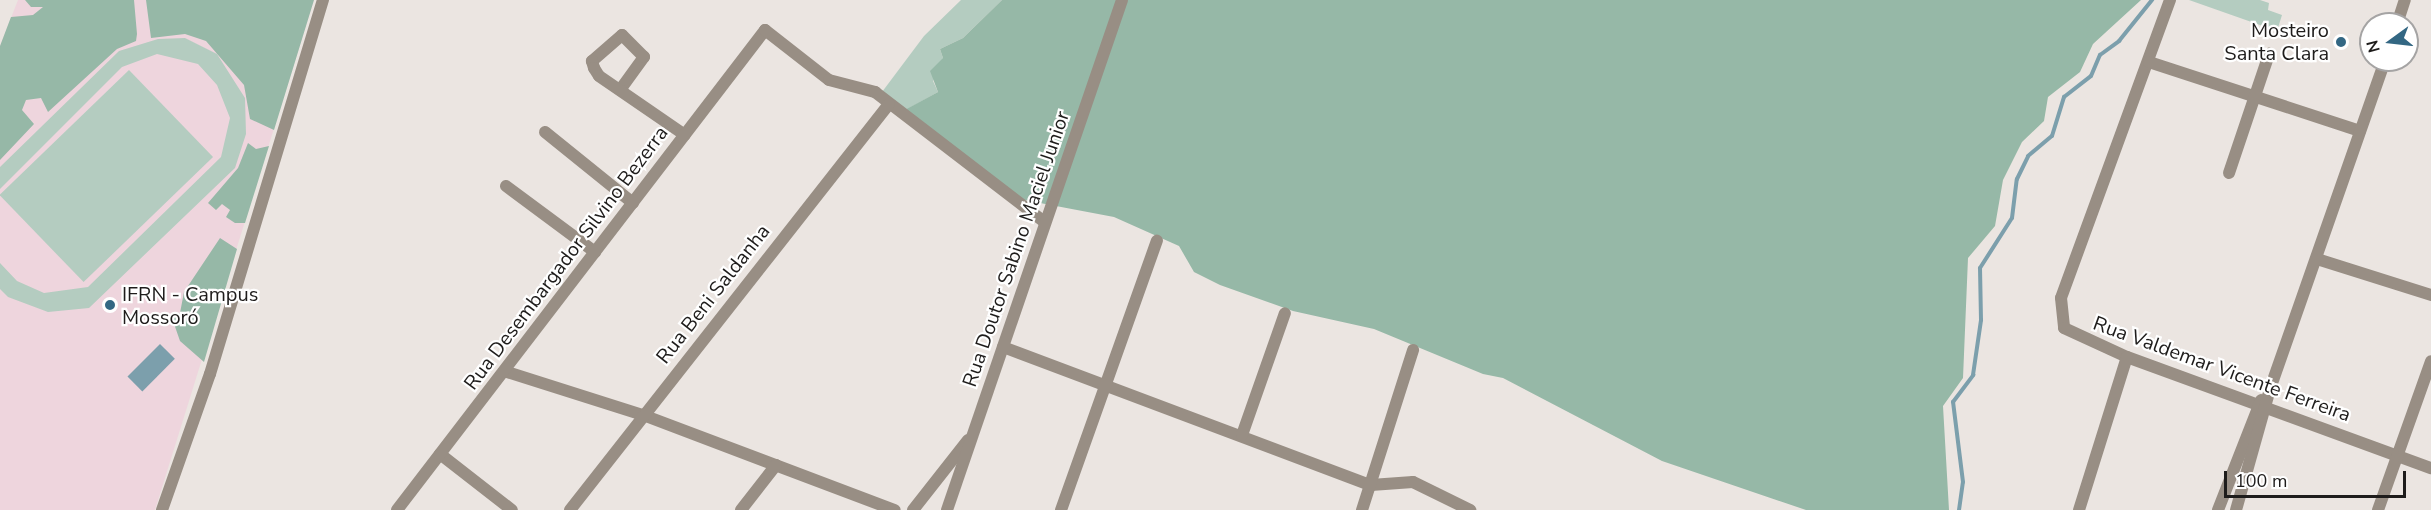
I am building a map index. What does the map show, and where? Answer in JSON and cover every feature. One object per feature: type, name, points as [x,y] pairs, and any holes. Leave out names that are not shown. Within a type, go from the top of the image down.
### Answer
[{"type":"street","points":[[162,510],[210,374],[322,0]]},
{"type":"street","name":"Rua Doutor Sabino Maciel Junior","points":[[947,510],[1043,221],[1122,0]]},
{"type":"street","points":[[2170,0],[2149,62],[2360,131]]},
{"type":"street","name":"Rua Desembargador Silvino Bezerra","points":[[397,510],[765,30],[829,80],[874,92],[889,104]]},
{"type":"street","points":[[620,90],[644,57],[622,35],[592,61],[599,76],[685,135]]},
{"type":"street","points":[[2229,172],[2269,54]]},
{"type":"street","name":"Rua Valdemar Vicente Ferreira","points":[[2149,62],[2061,298],[2064,328],[2127,357],[2397,453],[2431,468]]},
{"type":"street","points":[[2218,510],[2270,389],[2381,72]]},
{"type":"street","points":[[889,104],[1043,221]]},
{"type":"street","name":"Rua Beni Saldanha","points":[[570,510],[889,104]]},
{"type":"street","points":[[545,132],[633,203]]},
{"type":"street","points":[[506,186],[595,252]]},
{"type":"street","points":[[1061,510],[1109,385],[1157,241]]},
{"type":"street","points":[[2316,259],[2431,295]]},
{"type":"street","points":[[1242,435],[1285,313]]},
{"type":"street","points":[[1003,346],[1371,485],[1413,482],[1470,510]]},
{"type":"street","points":[[1362,510],[1413,350]]},
{"type":"street","points":[[2079,510],[2127,357]]},
{"type":"street","points":[[2378,510],[2431,361]]},
{"type":"street","points":[[504,371],[643,415],[895,510]]},
{"type":"street","points":[[2236,510],[2262,406]]},
{"type":"street","points":[[914,510],[975,430]]},
{"type":"street","points":[[440,454],[512,510]]},
{"type":"street","points":[[741,510],[776,465]]},
{"type":"shaded area","name":"IFRN - Campus Mossoró","points":[[18,0],[314,0],[155,510],[0,510],[0,46]]},
{"type":"green space","points":[[25,0],[134,0],[136,41],[117,49],[48,112],[41,98],[26,100],[22,110],[34,124],[0,160],[0,46],[11,17],[33,15],[43,7],[31,7]]},
{"type":"green space","points":[[146,0],[314,0],[274,130],[250,119],[244,85],[206,41],[185,34],[151,38]]},
{"type":"green space","points":[[961,0],[1002,0],[963,38],[940,49],[943,58],[933,81],[938,92],[904,111],[882,92],[924,36]]},
{"type":"green space","points":[[1002,0],[2141,0],[2093,44],[2080,72],[2048,97],[2044,121],[2022,142],[2003,180],[1995,226],[1968,258],[1963,378],[1943,406],[1949,510],[1806,510],[1662,461],[1503,378],[1483,374],[1374,329],[1293,311],[1220,285],[1194,272],[1179,246],[1114,217],[1019,199],[903,111],[938,92],[930,71],[943,58],[940,49],[963,38]]},
{"type":"green space","points":[[2189,0],[2260,0],[2269,3],[2268,10],[2282,15],[2277,31]]},
{"type":"green space","points":[[185,38],[217,54],[245,98],[246,134],[235,168],[89,308],[48,312],[8,297],[0,289],[0,263],[17,281],[44,293],[88,287],[221,157],[230,118],[217,85],[198,64],[157,54],[122,67],[0,189],[0,167],[119,51],[158,39]]},
{"type":"green space","points":[[129,70],[213,157],[84,282],[0,195]]},
{"type":"green space","points":[[248,143],[256,149],[269,146],[245,223],[235,223],[226,217],[230,210],[222,204],[216,210],[208,203],[238,168]]},
{"type":"green space","points":[[220,238],[237,249],[204,362],[180,341],[172,318],[180,313],[184,292]]},
{"type":"water","points":[[160,344],[175,359],[142,391],[127,377]]},
{"type":"waterway","points":[[1959,510],[1963,482],[1953,402],[1973,375],[1981,320],[1980,268],[2012,218],[2017,179],[2028,156],[2052,136],[2064,97],[2091,76],[2100,55],[2119,41],[2152,0]]},
{"type":"place","name":"Mosteiro Santa Clara","points":[[2341,42]]},
{"type":"place","name":"IFRN - Campus Mossoró","points":[[110,305]]}]
